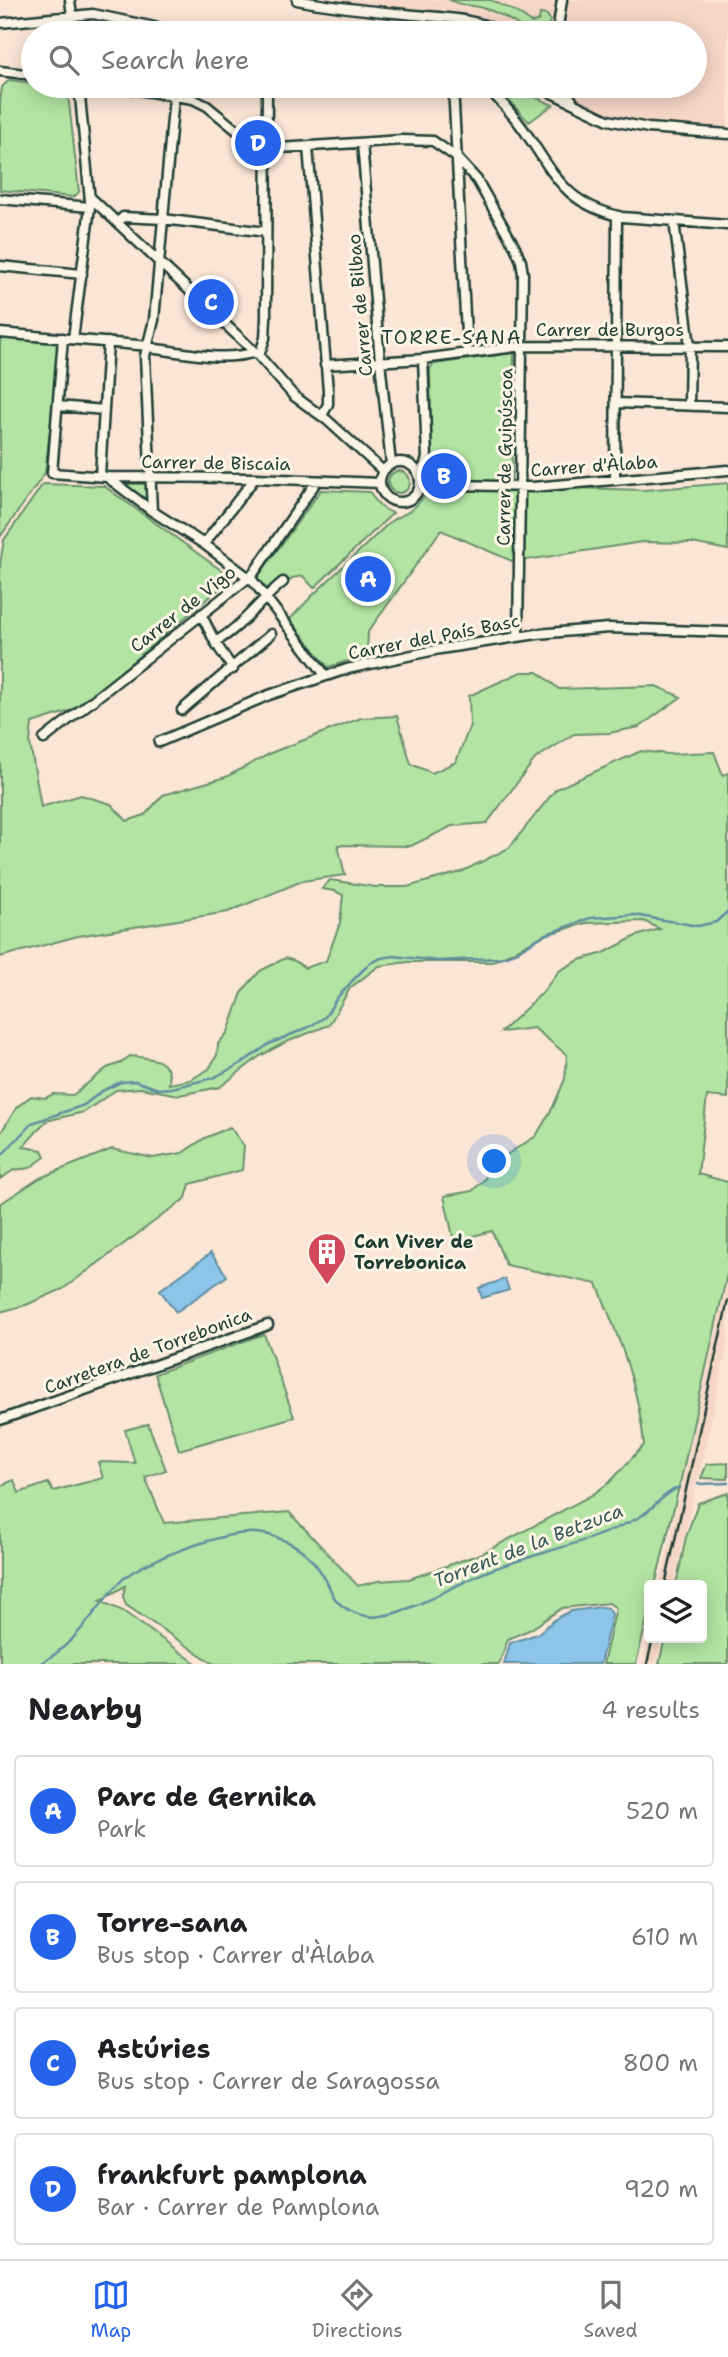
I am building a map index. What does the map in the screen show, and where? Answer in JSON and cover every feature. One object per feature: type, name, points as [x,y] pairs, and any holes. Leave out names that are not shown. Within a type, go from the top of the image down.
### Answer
[{"type":"street","points":[[70,0],[73,21]]},
{"type":"street","points":[[297,0],[474,21]]},
{"type":"street","points":[[558,21],[562,0]]},
{"type":"street","points":[[0,23],[72,14],[93,14],[126,21]]},
{"type":"street","points":[[0,71],[21,74]]},
{"type":"street","points":[[73,339],[93,203],[80,98]]},
{"type":"street","points":[[152,512],[145,356],[149,346],[159,262],[174,98]]},
{"type":"street","points":[[187,98],[207,106],[256,146],[265,149]]},
{"type":"street","points":[[257,354],[266,331],[267,98]]},
{"type":"street","points":[[454,98],[467,353]]},
{"type":"street","points":[[496,98],[521,126],[559,183],[581,201],[617,216],[728,225]]},
{"type":"street","points":[[561,98],[602,119],[625,124],[728,134]]},
{"type":"street","points":[[571,98],[575,105]]},
{"type":"street","name":"Carrer de Guipúscoa","points":[[265,149],[422,139],[433,141],[456,157],[477,180],[521,261],[523,346],[518,637]]},
{"type":"street","name":"Carrer de Bilbao","points":[[362,143],[391,464]]},
{"type":"street","points":[[308,147],[329,400],[322,416]]},
{"type":"street","points":[[0,198],[93,203],[257,354],[289,391],[322,416],[383,471]]},
{"type":"street","points":[[117,223],[122,216],[266,232]]},
{"type":"street","points":[[615,480],[617,216]]},
{"type":"street","points":[[674,221],[690,346],[689,405]]},
{"type":"street","points":[[0,266],[82,274]]},
{"type":"street","points":[[0,333],[149,346],[238,358],[257,354]]},
{"type":"street","points":[[63,338],[58,406],[104,410]]},
{"type":"street","points":[[108,342],[104,476],[248,577],[326,676]]},
{"type":"street","name":"Carrer de Burgos","points":[[325,365],[423,359],[523,346],[728,346]]},
{"type":"street","points":[[418,473],[427,458],[423,359]]},
{"type":"street","points":[[616,403],[728,407]]},
{"type":"street","name":"Carrer de Biscaia","points":[[58,406],[52,473],[380,483]]},
{"type":"street","points":[[406,462],[418,473],[420,484],[413,497],[398,502],[387,497],[380,483],[383,471],[391,464],[406,462]]},
{"type":"street","name":"Carrer d'Àlaba","points":[[420,484],[519,487],[728,470]]},
{"type":"street","points":[[204,544],[255,478]]},
{"type":"street","name":"Carrer de Vigo","points":[[44,739],[260,566],[317,481]]},
{"type":"street","points":[[215,642],[245,620],[264,598],[283,582]]},
{"type":"street","points":[[201,614],[233,669]]},
{"type":"street","name":"Carrer del País Basc","points":[[159,742],[269,695],[347,669],[440,649],[518,637],[609,628],[728,632]]},
{"type":"street","points":[[182,710],[271,634]]},
{"type":"street","name":"Carretera de Torrebonica","points":[[0,1420],[268,1325]]},
{"type":"shaded area","points":[[297,0],[728,0],[728,134],[628,127],[572,98],[707,98],[707,21],[479,21]]},
{"type":"shaded area","points":[[728,1279],[728,1342],[703,1457],[674,1580],[661,1580]]},
{"type":"shaded area","points":[[647,1643],[660,1643],[655,1664],[643,1664]]},
{"type":"green space","points":[[450,0],[491,0],[529,21],[511,21],[483,8]]},
{"type":"green space","points":[[540,14],[547,15],[550,20],[537,21]]},
{"type":"green space","points":[[9,80],[21,82],[21,98],[68,98],[79,192],[74,197],[0,190],[2,87]]},
{"type":"green space","points":[[506,98],[537,98],[553,105],[529,122]]},
{"type":"green space","points":[[0,337],[60,341],[45,473],[0,537]]},
{"type":"green space","points":[[514,353],[510,486],[644,490],[728,483],[728,550],[692,543],[642,542],[514,562],[441,530],[368,632],[367,655],[328,667],[290,619],[391,521],[411,510],[434,484],[439,484],[432,475],[430,369],[434,364]]},
{"type":"green space","points":[[399,471],[407,474],[410,482],[407,490],[399,493],[391,490],[388,482],[391,474]]},
{"type":"green space","points":[[43,484],[104,486],[232,578],[76,709],[32,723],[30,743],[41,807],[81,795],[111,804],[127,821],[145,815],[163,795],[226,777],[273,752],[361,718],[397,716],[411,764],[432,773],[456,762],[470,725],[469,696],[521,672],[538,672],[559,689],[656,686],[681,697],[639,727],[609,733],[574,734],[535,759],[487,823],[452,826],[411,846],[338,845],[345,875],[302,881],[228,912],[78,936],[0,957],[0,564],[4,540]]},
{"type":"green space","points":[[128,484],[146,484],[148,501],[126,488]]},
{"type":"green space","points":[[321,490],[370,492],[379,505],[393,513],[314,588],[303,576],[292,578],[285,584],[279,578],[267,590],[263,589],[257,578]]},
{"type":"green space","points":[[641,751],[668,754],[714,752],[723,775],[728,773],[728,1098],[707,1096],[698,1174],[728,1182],[728,1270],[656,1580],[644,1580],[644,1631],[636,1664],[603,1664],[616,1608],[609,1603],[562,1608],[531,1629],[508,1639],[499,1664],[214,1664],[126,1605],[123,1597],[125,1586],[100,1601],[123,1611],[197,1664],[0,1664],[0,1486],[14,1480],[19,1493],[48,1483],[53,1491],[103,1478],[98,1462],[135,1463],[125,1430],[148,1424],[166,1470],[145,1477],[164,1523],[289,1512],[358,1586],[378,1581],[409,1579],[483,1553],[592,1495],[610,1482],[644,1445],[633,1382],[597,1284],[506,1265],[492,1231],[454,1241],[444,1196],[472,1191],[483,1181],[495,1162],[536,1136],[565,1079],[567,1055],[534,1028],[501,1032],[542,993],[559,971],[579,960],[604,953],[636,936],[660,929],[644,921],[586,923],[542,936],[493,962],[408,962],[379,966],[350,988],[329,1025],[260,1056],[220,1087],[179,1095],[141,1088],[116,1090],[84,1112],[46,1121],[23,1147],[42,1150],[45,1157],[30,1168],[14,1170],[0,1179],[0,1134],[17,1107],[31,1096],[45,1098],[53,1094],[73,1095],[107,1068],[130,1056],[152,1059],[164,1064],[169,1075],[169,1084],[190,1080],[209,1069],[217,1055],[218,1044],[228,1032],[243,990],[260,971],[285,958],[305,968],[326,961],[340,923],[343,895],[322,889],[330,880],[376,887],[407,887],[461,872],[509,848],[556,789]]},
{"type":"green space","points":[[230,1127],[244,1146],[242,1170],[190,1184],[186,1198],[63,1289],[26,1305],[0,1312],[0,1204],[40,1178],[112,1149],[153,1158],[182,1153],[205,1138]]},
{"type":"green space","points":[[264,1334],[294,1417],[179,1450],[155,1374]]},
{"type":"green space","points":[[728,1463],[728,1479],[701,1478],[707,1464]]},
{"type":"green space","points":[[728,1493],[728,1664],[659,1664],[664,1643],[707,1643],[707,1580],[677,1580],[686,1537],[698,1503]]},
{"type":"water","points":[[211,1253],[227,1276],[176,1312],[160,1290]]},
{"type":"water","points":[[505,1279],[509,1290],[482,1298],[479,1288]]},
{"type":"water","points":[[608,1608],[612,1614],[600,1664],[504,1664],[510,1643],[537,1634],[571,1611]]},
{"type":"waterway","points":[[0,1157],[32,1123],[84,1105],[102,1091],[121,1082],[135,1081],[158,1089],[172,1088],[213,1078],[242,1063],[269,1044],[325,1017],[353,980],[370,963],[381,958],[394,956],[438,961],[499,958],[513,954],[544,935],[590,918],[634,915],[698,926],[716,922],[728,911]]},
{"type":"waterway","name":"Torrent de la Betzuca","points":[[698,1484],[728,1483]]},
{"type":"waterway","name":"Torrent de la Betzuca","points":[[39,1664],[74,1637],[120,1582],[130,1574],[180,1550],[218,1538],[257,1533],[289,1543],[300,1549],[314,1563],[338,1602],[349,1610],[375,1617],[407,1609],[488,1571],[620,1527],[638,1518],[680,1487]]},
{"type":"railway","points":[[666,1580],[728,1300]]},
{"type":"railway","points":[[647,1664],[652,1643]]},
{"type":"place","name":"frankfurt pamplona","points":[[258,143]]},
{"type":"place","name":"Astúries","points":[[211,302]]},
{"type":"place","name":"Torre-sana","points":[[444,476]]},
{"type":"place","name":"Parc de Gernika","points":[[368,579]]},
{"type":"place","name":"Can Viver de Torrebonica","points":[[327,1286]]},
{"type":"district","name":"TORRE-SANA","points":[[452,337]]}]
